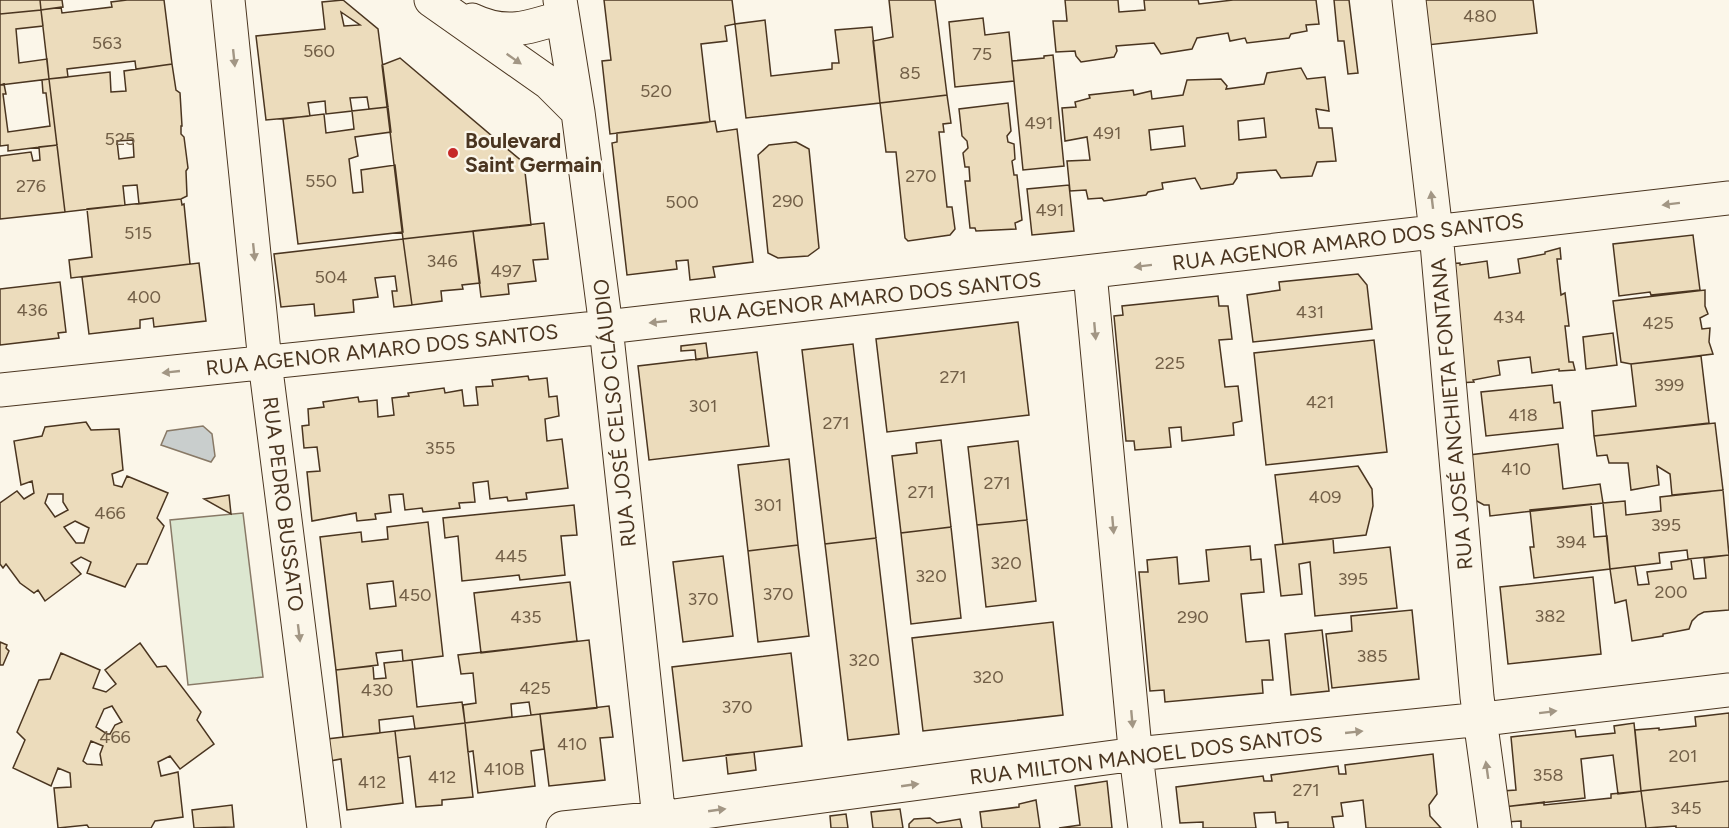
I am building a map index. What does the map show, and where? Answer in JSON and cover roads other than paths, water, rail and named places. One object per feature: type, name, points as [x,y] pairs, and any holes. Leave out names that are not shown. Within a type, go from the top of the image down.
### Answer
[{"type":"street","name":"RUA PEDRO BUSSATO","points":[[228,0],[265,362],[324,828]]},
{"type":"street","points":[[432,0],[479,24],[496,29],[516,30],[536,26],[554,6]]},
{"type":"street","points":[[432,0],[549,83],[578,112]]},
{"type":"street","name":"RUA JOSÉ ANCHIETA FONTANA","points":[[1409,0],[1436,232],[1481,718],[1495,828]]},
{"type":"street","name":"RUA JOSÉ CELSO CLÁUDIO","points":[[554,6],[578,112],[606,327],[659,823]]},
{"type":"street","name":"RUA AGENOR AMARO DOS SANTOS","points":[[0,390],[606,327],[1729,198]]},
{"type":"street","points":[[1089,273],[1145,828]]},
{"type":"street","name":"RUA MILTON MANOEL DOS SANTOS","points":[[563,828],[659,823],[1136,754],[1729,690]]},
{"type":"place","name":"Boulevard Saint Germain","points":[[453,153]]}]
